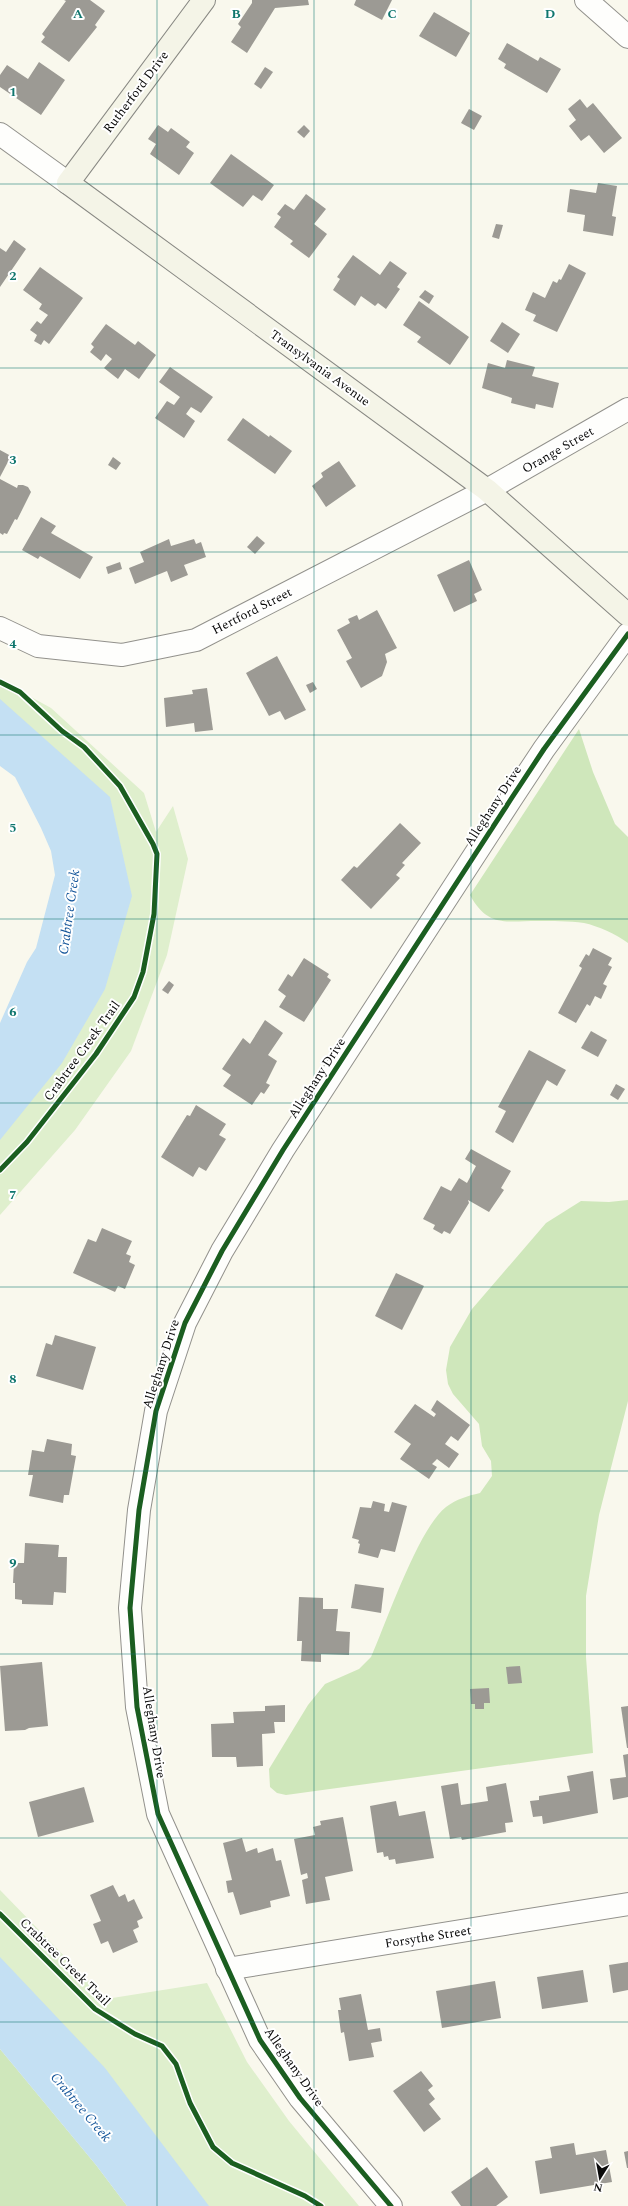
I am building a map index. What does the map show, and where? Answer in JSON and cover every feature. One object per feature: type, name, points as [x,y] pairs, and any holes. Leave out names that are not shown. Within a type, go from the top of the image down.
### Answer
[{"type":"street","name":"Rutherford Drive","points":[[68,183],[204,0]]},
{"type":"street","points":[[586,0],[628,37]]},
{"type":"street","name":"Transylvania Avenue","points":[[0,134],[488,490],[628,615]]},
{"type":"street","name":"Orange Street","points":[[488,490],[628,409]]},
{"type":"street","name":"Hertford Street","points":[[0,628],[38,646],[122,655],[196,640],[488,490]]},
{"type":"street","name":"Alleghany Drive","points":[[391,2206],[300,2098],[260,2040],[158,1814],[137,1707],[130,1608],[139,1510],[156,1411],[185,1323],[222,1251],[279,1157],[544,749],[628,634]]},
{"type":"street","name":"Forsythe Street","points":[[228,1969],[628,1904]]},
{"type":"green space","points":[[0,680],[51,708],[144,793],[156,832],[173,806],[188,859],[167,955],[131,1051],[75,1130],[0,1215],[0,1083],[84,849],[0,742]]},
{"type":"green space","points":[[579,729],[593,772],[615,824],[628,837],[628,943],[607,931],[584,923],[561,921],[507,921],[491,918],[477,906],[470,895]]},
{"type":"green space","points":[[628,1200],[628,1401],[599,1515],[586,1596],[586,1657],[593,1753],[286,1795],[277,1793],[270,1787],[269,1769],[308,1705],[325,1684],[359,1669],[371,1657],[414,1555],[435,1518],[446,1507],[454,1502],[480,1493],[492,1476],[491,1461],[482,1446],[479,1424],[453,1394],[448,1384],[446,1370],[450,1347],[472,1309],[546,1223],[581,1201],[609,1202]]},
{"type":"green space","points":[[0,1890],[106,1999],[207,1983],[247,2062],[289,2121],[359,2206],[168,2206],[0,2010]]},
{"type":"green space","points":[[0,2049],[96,2165],[127,2206],[0,2206]]},
{"type":"water","name":"Crabtree Creek","points":[[0,699],[110,797],[132,896],[105,989],[62,1063],[0,1140],[0,1023],[27,962],[36,948],[55,875],[51,851],[41,828],[15,777],[0,766]]},
{"type":"water","name":"Crabtree Creek","points":[[0,1957],[105,2068],[209,2206],[127,2206],[96,2165],[0,2049]]},
{"type":"building","points":[[64,0],[90,0],[105,11],[95,25],[97,27],[69,62],[41,42],[45,37],[42,34],[66,1]]},
{"type":"building","points":[[252,0],[308,0],[309,5],[275,8],[247,53],[231,42],[241,27],[238,24],[252,3]]},
{"type":"building","points":[[356,0],[392,0],[382,20],[354,5]]},
{"type":"building","points":[[434,12],[470,33],[456,57],[419,36]]},
{"type":"building","points":[[507,43],[538,61],[540,57],[561,69],[547,93],[504,68],[506,64],[498,59]]},
{"type":"building","points":[[39,62],[65,80],[41,115],[0,87],[0,75],[7,65],[28,79]]},
{"type":"building","points":[[265,67],[273,72],[261,89],[254,84]]},
{"type":"building","points":[[580,99],[587,108],[593,103],[622,138],[604,153],[589,135],[581,141],[569,126],[576,120],[568,109]]},
{"type":"building","points":[[469,109],[482,116],[474,130],[461,123]]},
{"type":"building","points":[[158,125],[168,132],[171,128],[190,142],[186,147],[194,153],[179,175],[150,154],[156,144],[148,139]]},
{"type":"building","points":[[304,125],[310,131],[304,138],[297,132]]},
{"type":"building","points":[[231,154],[274,185],[262,201],[253,195],[243,207],[210,183]]},
{"type":"building","points":[[598,183],[617,186],[612,216],[616,217],[613,236],[583,231],[585,215],[567,212],[570,189],[596,193]]},
{"type":"building","points":[[306,194],[326,209],[314,224],[327,234],[309,258],[290,244],[293,241],[274,227],[281,217],[277,214],[285,204],[294,210]]},
{"type":"building","points":[[496,224],[503,225],[499,239],[492,237]]},
{"type":"building","points":[[14,240],[26,249],[0,287],[0,248],[6,252]]},
{"type":"building","points":[[353,255],[380,275],[390,261],[407,273],[397,287],[400,289],[386,309],[378,303],[375,306],[361,296],[355,306],[333,290],[340,279],[337,277]]},
{"type":"building","points":[[569,264],[586,273],[557,332],[533,321],[536,315],[525,310],[533,292],[545,298],[553,281],[557,283],[559,279],[561,280]]},
{"type":"building","points":[[40,267],[83,298],[49,344],[44,340],[41,345],[34,341],[37,335],[30,330],[37,321],[41,324],[48,315],[39,309],[42,304],[23,290]]},
{"type":"building","points":[[425,290],[434,296],[429,304],[419,297]]},
{"type":"building","points":[[419,301],[469,337],[450,365],[417,342],[421,337],[403,325]]},
{"type":"building","points":[[502,322],[520,334],[508,353],[490,341]]},
{"type":"building","points":[[106,324],[135,345],[138,341],[156,355],[139,379],[125,369],[118,379],[104,368],[112,359],[106,354],[101,361],[90,352],[94,347],[91,344]]},
{"type":"building","points":[[507,360],[535,367],[532,376],[559,383],[553,408],[536,404],[535,409],[511,403],[512,398],[482,388],[488,363],[505,368]]},
{"type":"building","points":[[170,367],[213,397],[201,413],[191,407],[186,414],[195,421],[184,438],[155,418],[167,401],[174,405],[180,397],[159,382]]},
{"type":"building","points":[[243,418],[269,437],[270,435],[292,451],[275,474],[227,440]]},
{"type":"building","points":[[0,450],[11,456],[0,477]]},
{"type":"building","points":[[113,457],[121,463],[116,470],[108,465]]},
{"type":"building","points":[[339,461],[356,486],[326,507],[312,486],[323,477],[321,473]]},
{"type":"building","points":[[0,479],[17,488],[18,485],[28,487],[31,492],[17,520],[15,519],[7,534],[4,533],[3,535],[0,533]]},
{"type":"building","points":[[41,517],[56,526],[51,533],[93,557],[80,579],[40,556],[38,559],[22,550]]},
{"type":"building","points":[[257,536],[265,543],[255,554],[247,547]]},
{"type":"building","points":[[169,539],[171,546],[194,539],[196,544],[201,542],[206,557],[184,565],[188,575],[171,582],[167,571],[135,584],[129,568],[144,562],[140,552]]},
{"type":"building","points":[[469,560],[482,590],[474,594],[477,601],[454,612],[437,575]]},
{"type":"building","points":[[120,562],[122,569],[108,574],[106,567]]},
{"type":"building","points":[[377,610],[397,648],[385,654],[387,662],[382,676],[361,688],[346,661],[352,658],[337,630],[350,623],[348,619],[357,615],[359,620]]},
{"type":"building","points":[[277,656],[306,710],[285,720],[280,711],[269,716],[246,673]]},
{"type":"building","points":[[313,682],[317,689],[310,693],[306,685]]},
{"type":"building","points":[[207,688],[213,730],[195,732],[194,723],[166,727],[164,698],[193,694],[192,690]]},
{"type":"building","points":[[400,823],[421,843],[402,863],[405,865],[396,875],[400,878],[371,909],[341,880],[354,866],[357,868]]},
{"type":"building","points":[[593,948],[612,958],[608,965],[612,967],[603,984],[607,986],[601,999],[595,996],[590,1006],[587,1004],[576,1023],[558,1013],[582,968],[579,966],[586,954],[589,956]]},
{"type":"building","points":[[304,958],[329,974],[327,977],[331,980],[304,1022],[279,1007],[286,996],[278,990],[288,974],[292,977]]},
{"type":"building","points":[[169,981],[174,985],[168,994],[162,990]]},
{"type":"building","points":[[265,1020],[283,1033],[268,1055],[277,1061],[266,1083],[270,1085],[264,1094],[261,1092],[252,1105],[223,1086],[231,1075],[222,1069],[243,1038],[250,1044]]},
{"type":"building","points":[[591,1031],[607,1040],[598,1057],[581,1048]]},
{"type":"building","points":[[529,1050],[566,1070],[557,1086],[547,1080],[513,1143],[495,1132],[506,1111],[498,1107]]},
{"type":"building","points":[[616,1084],[625,1089],[618,1100],[610,1095]]},
{"type":"building","points":[[196,1105],[226,1124],[219,1135],[226,1139],[206,1171],[199,1167],[193,1177],[161,1157],[187,1115],[190,1116]]},
{"type":"building","points":[[471,1149],[511,1171],[501,1188],[504,1190],[489,1212],[468,1200],[469,1203],[450,1234],[444,1231],[442,1234],[433,1229],[435,1225],[423,1219],[441,1186],[451,1191],[459,1178],[467,1183],[476,1166],[465,1159]]},
{"type":"building","points":[[102,1228],[132,1241],[126,1254],[131,1256],[129,1262],[135,1265],[125,1289],[118,1286],[115,1292],[73,1273],[88,1239],[96,1242]]},
{"type":"building","points":[[396,1273],[424,1286],[402,1330],[375,1316]]},
{"type":"building","points":[[55,1335],[96,1347],[83,1390],[36,1376],[46,1343],[52,1345]]},
{"type":"building","points":[[437,1400],[470,1425],[458,1441],[451,1436],[445,1444],[459,1454],[449,1468],[437,1459],[432,1464],[437,1467],[429,1479],[400,1459],[411,1444],[394,1432],[415,1404],[434,1417],[436,1414],[431,1410]]},
{"type":"building","points":[[47,1439],[72,1444],[71,1455],[76,1456],[69,1495],[64,1495],[63,1503],[29,1496],[33,1475],[28,1475],[32,1450],[44,1452]]},
{"type":"building","points":[[373,1501],[385,1504],[384,1511],[389,1512],[392,1502],[407,1506],[395,1552],[381,1549],[378,1558],[358,1553],[360,1544],[358,1543],[359,1540],[352,1538],[360,1507],[371,1508]]},
{"type":"building","points":[[25,1543],[59,1545],[58,1557],[67,1557],[66,1593],[54,1592],[53,1605],[22,1604],[22,1600],[15,1599],[15,1583],[13,1583],[14,1563],[24,1563]]},
{"type":"building","points":[[355,1584],[384,1588],[381,1613],[351,1608]]},
{"type":"building","points":[[299,1597],[323,1598],[323,1609],[338,1609],[336,1631],[350,1632],[349,1655],[321,1654],[321,1662],[301,1661],[302,1641],[297,1641]]},
{"type":"building","points":[[42,1662],[48,1726],[29,1728],[25,1730],[5,1731],[0,1666]]},
{"type":"building","points":[[520,1666],[522,1683],[508,1684],[506,1667]]},
{"type":"building","points":[[489,1688],[490,1703],[484,1703],[484,1709],[475,1709],[475,1704],[471,1704],[470,1689]]},
{"type":"building","points":[[285,1705],[285,1722],[274,1722],[275,1733],[262,1734],[263,1766],[237,1767],[236,1757],[212,1757],[211,1724],[234,1723],[233,1712],[265,1711],[265,1706]]},
{"type":"building","points":[[628,1706],[628,1748],[627,1748],[621,1707]]},
{"type":"building","points":[[628,1754],[628,1797],[613,1800],[610,1779],[626,1777],[623,1755]]},
{"type":"building","points":[[593,1771],[598,1813],[543,1824],[542,1816],[533,1817],[530,1801],[539,1800],[539,1796],[570,1791],[567,1776]]},
{"type":"building","points":[[458,1783],[461,1805],[488,1801],[486,1787],[506,1783],[513,1822],[505,1823],[506,1832],[462,1840],[461,1837],[450,1839],[441,1786]]},
{"type":"building","points":[[84,1787],[94,1822],[38,1837],[29,1802]]},
{"type":"building","points":[[396,1801],[399,1816],[425,1811],[434,1858],[396,1864],[395,1859],[389,1860],[388,1856],[384,1857],[383,1852],[377,1853],[370,1806]]},
{"type":"building","points":[[343,1817],[353,1871],[325,1877],[330,1900],[306,1904],[302,1880],[308,1878],[307,1873],[301,1875],[294,1839],[315,1835],[313,1827],[321,1825],[320,1821]]},
{"type":"building","points":[[242,1838],[246,1852],[257,1848],[258,1853],[273,1848],[276,1861],[281,1860],[290,1896],[270,1901],[271,1907],[240,1915],[233,1892],[228,1893],[226,1881],[232,1880],[223,1843]]},
{"type":"building","points":[[113,1885],[119,1897],[125,1894],[128,1902],[134,1899],[143,1918],[137,1921],[139,1927],[133,1930],[138,1942],[113,1953],[108,1941],[101,1944],[93,1924],[101,1921],[90,1895]]},
{"type":"building","points":[[628,1962],[628,1990],[613,1993],[609,1965]]},
{"type":"building","points":[[583,1970],[588,2002],[542,2009],[537,1977]]},
{"type":"building","points":[[495,1981],[501,2018],[442,2028],[436,1991]]},
{"type":"building","points":[[361,1994],[368,2030],[380,2028],[382,2041],[371,2043],[374,2057],[349,2061],[344,2032],[341,2033],[338,2010],[341,2010],[339,1998]]},
{"type":"building","points":[[421,2071],[433,2086],[428,2090],[435,2099],[429,2104],[441,2119],[424,2132],[393,2091]]},
{"type":"building","points":[[574,2143],[576,2155],[606,2150],[612,2182],[540,2194],[535,2161],[552,2158],[550,2147]]},
{"type":"building","points":[[628,2151],[628,2168],[627,2168],[624,2152]]},
{"type":"building","points":[[487,2167],[508,2197],[496,2206],[461,2206],[451,2192]]},
{"type":"cycle path","points":[[391,2206],[300,2098],[260,2040],[158,1814],[137,1707],[130,1608],[139,1510],[156,1411],[185,1323],[222,1251],[283,1150],[511,799],[544,749],[628,634]]},
{"type":"cycle path","name":"Crabtree Creek Trail","points":[[0,682],[20,692],[62,731],[84,747],[120,786],[153,844],[157,854],[154,914],[143,972],[134,997],[96,1054],[27,1142],[0,1170]]},
{"type":"cycle path","name":"Crabtree Creek Trail","points":[[0,1914],[95,2009],[135,2034],[162,2046],[176,2064],[190,2103],[213,2147],[232,2163],[305,2196],[321,2206]]}]
